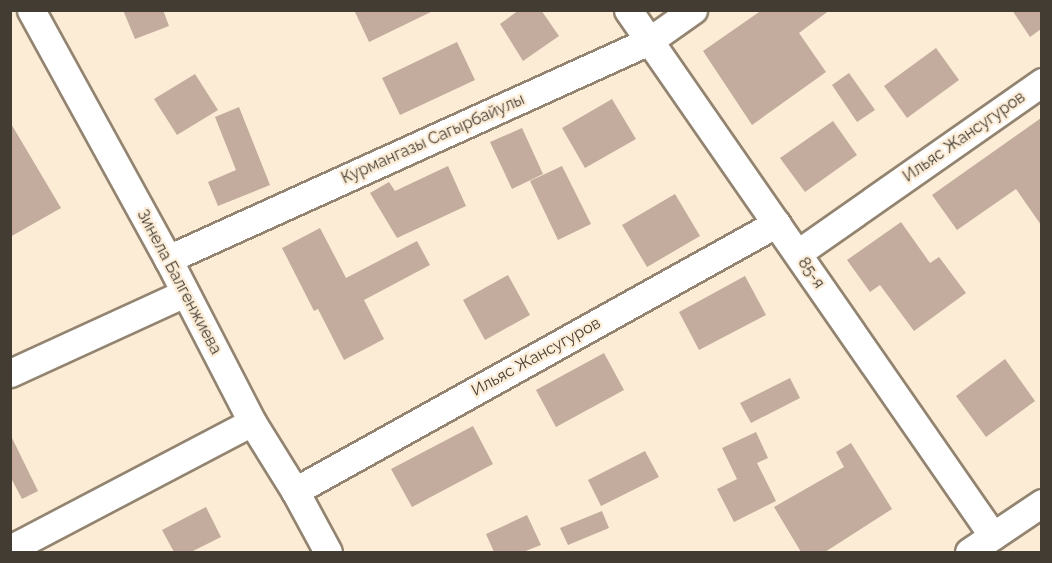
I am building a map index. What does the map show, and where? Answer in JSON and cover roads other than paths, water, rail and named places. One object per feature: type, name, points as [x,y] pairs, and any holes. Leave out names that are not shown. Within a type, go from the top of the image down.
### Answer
[{"type":"street","name":"Зинела Балгенжиева","points":[[31,10],[168,259],[252,422],[295,491],[328,552]]},
{"type":"street","name":"85-я","points":[[628,10],[993,536]]},
{"type":"street","name":"Курмангазы Сагырбайулы","points":[[168,259],[649,41],[693,10]]},
{"type":"street","name":"Ильяс Жансугуров","points":[[798,253],[1041,82]]},
{"type":"street","name":"Ильяс Жансугуров","points":[[295,491],[777,223]]},
{"type":"street","points":[[10,373],[185,293]]},
{"type":"street","points":[[10,549],[252,422]]},
{"type":"street","points":[[969,552],[1041,503]]}]
